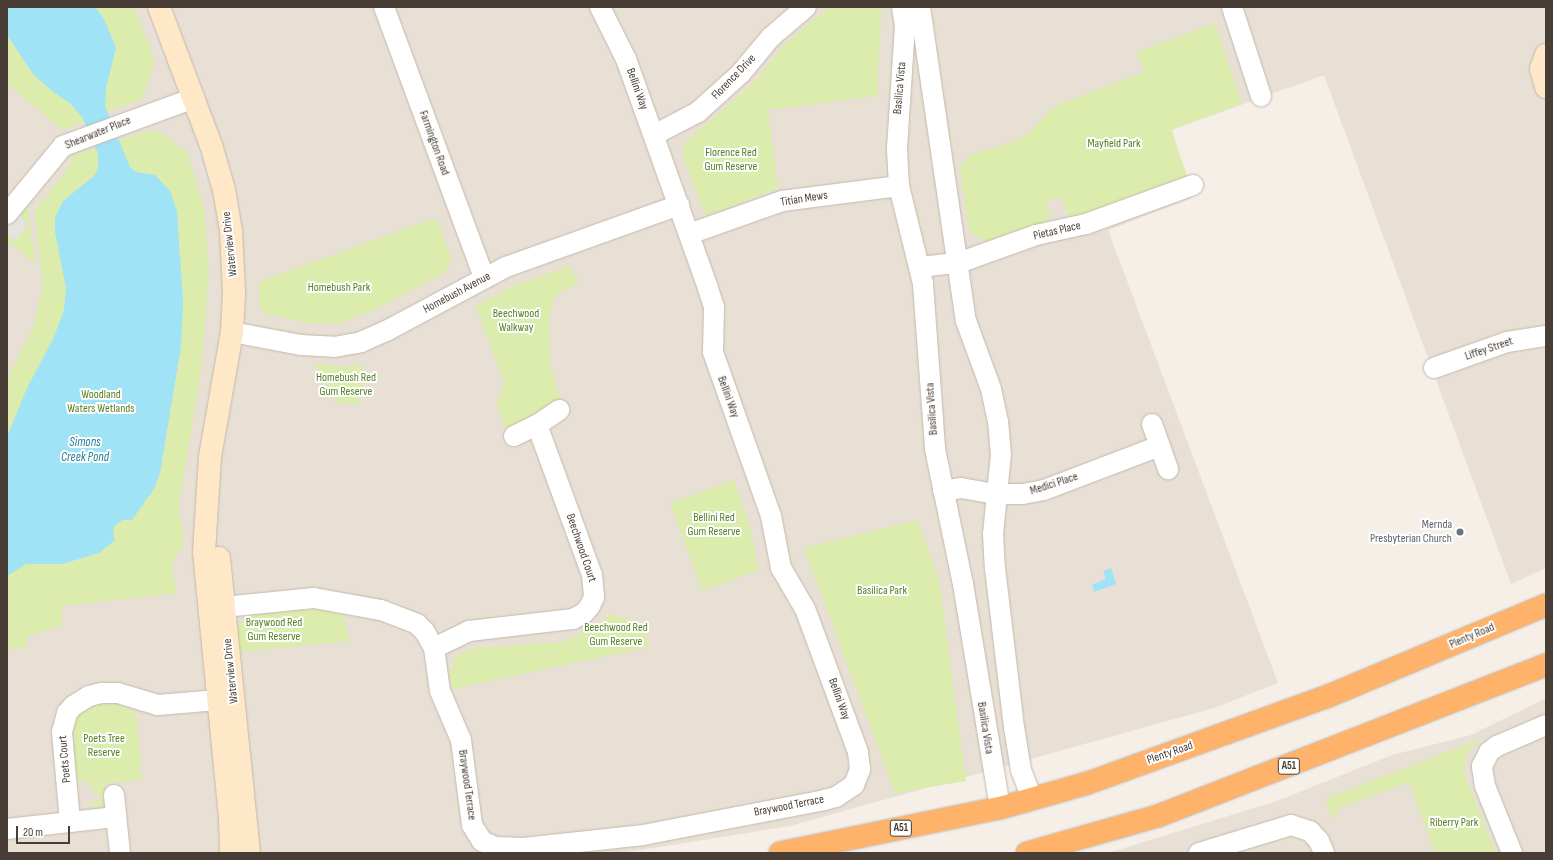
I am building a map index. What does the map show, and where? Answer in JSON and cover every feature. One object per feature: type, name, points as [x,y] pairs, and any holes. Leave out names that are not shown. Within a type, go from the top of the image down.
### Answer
[{"type":"highway","name":"Plenty Road","points":[[780,853],[1000,808],[1088,783],[1268,719],[1546,605]]},
{"type":"highway","name":"A51","points":[[1027,853],[1158,816],[1546,665]]},
{"type":"street","name":"Waterview Drive","points":[[159,7],[194,98],[224,190],[231,231],[234,293],[232,332],[210,457],[204,552],[217,609],[226,699],[248,853]]},
{"type":"street","name":"Farmington Road","points":[[384,7],[484,278]]},
{"type":"street","name":"Bellini Way","points":[[600,7],[616,36],[690,234],[714,308],[713,352],[771,516],[780,568],[805,609],[858,752],[860,769],[854,785]]},
{"type":"street","name":"Florence Drive","points":[[654,135],[698,112],[741,73],[771,37],[806,7]]},
{"type":"street","name":"Basilica Vista","points":[[902,7],[905,25],[897,149],[899,186],[927,306],[930,393],[943,491],[963,584],[1000,808]]},
{"type":"street","points":[[920,7],[966,321],[991,389],[998,421],[1001,454],[993,534],[996,576],[1014,727],[1021,770],[1032,798]]},
{"type":"street","points":[[1232,7],[1261,96]]},
{"type":"street","points":[[1546,55],[1541,69],[1546,87]]},
{"type":"street","name":"Shearwater Place","points":[[7,214],[53,156],[70,143],[194,98]]},
{"type":"street","name":"Pietas Place","points":[[919,267],[958,263],[1036,235],[1086,224],[1193,185]]},
{"type":"street","name":"Titian Mews","points":[[690,234],[782,201],[899,186]]},
{"type":"street","name":"Homebush Avenue","points":[[232,332],[301,345],[334,347],[361,342],[388,330],[484,278],[549,251],[679,205]]},
{"type":"street","name":"Liffey Street","points":[[1434,368],[1507,342],[1546,336]]},
{"type":"street","points":[[514,436],[537,425],[559,410]]},
{"type":"street","points":[[1152,424],[1168,469]]},
{"type":"street","name":"Beechwood Court","points":[[434,648],[469,631],[573,619],[584,613],[590,606],[594,597],[592,575],[537,425]]},
{"type":"street","name":"Medici Place","points":[[943,491],[961,488],[996,494],[1023,494],[1044,490],[1160,446]]},
{"type":"street","name":"Braywood Terrace","points":[[217,609],[314,598],[350,603],[405,617],[425,632],[434,648],[440,691],[461,740],[472,825],[475,834],[487,845],[508,849],[524,848],[643,835],[824,800],[841,794],[854,785]]},
{"type":"street","name":"Poets Court","points":[[70,822],[62,732],[67,713],[73,706],[89,696],[102,693],[118,693],[158,705],[226,699]]},
{"type":"street","name":"Waterview Drive","points":[[226,699],[231,853]]},
{"type":"street","points":[[1512,853],[1484,786],[1482,766],[1489,752],[1497,746],[1546,725]]},
{"type":"street","points":[[114,795],[120,853]]},
{"type":"street","points":[[7,829],[116,817]]},
{"type":"street","points":[[1199,853],[1291,825],[1310,831],[1319,841],[1324,853]]},
{"type":"shaded area","points":[[7,7],[1546,7],[1546,568],[1511,584],[1324,75],[1172,130],[1192,198],[1108,230],[1278,683],[1214,708],[790,826],[622,853],[7,853]]},
{"type":"shaded area","points":[[154,18],[171,60],[161,57],[150,26]]},
{"type":"shaded area","points":[[200,143],[213,183],[205,180],[195,149]]},
{"type":"shaded area","points":[[17,214],[28,224],[15,241],[7,234],[7,227]]},
{"type":"shaded area","points":[[1546,698],[1546,853],[1108,853],[1277,801],[1392,755],[1471,735]]},
{"type":"green space","points":[[7,7],[134,7],[153,55],[154,66],[142,99],[62,130],[7,83]]},
{"type":"green space","name":"Florence Red Gum Reserve","points":[[829,7],[882,7],[877,96],[768,110],[778,188],[706,216],[682,155],[685,142],[751,85],[789,40]]},
{"type":"green space","name":"Mayfield Park","points":[[1215,23],[1242,104],[1171,130],[1188,178],[1073,218],[1067,214],[1061,197],[1046,201],[1050,217],[1046,223],[990,243],[969,232],[960,167],[968,156],[1014,141],[1027,134],[1051,109],[1060,104],[1144,72],[1137,52]]},
{"type":"green space","name":"Simons Creek Pond","points":[[146,131],[161,133],[187,152],[205,212],[209,272],[202,364],[178,510],[183,529],[183,545],[171,563],[177,593],[61,606],[62,626],[27,636],[27,647],[7,650],[7,380],[33,327],[43,285],[34,212],[69,167],[72,156]]},
{"type":"green space","points":[[24,205],[28,210],[36,265],[7,240],[7,234],[15,240],[28,224],[17,214]]},
{"type":"green space","name":"Homebush Park","points":[[436,218],[451,256],[450,264],[444,273],[370,312],[336,324],[307,323],[263,313],[259,305],[260,281]]},
{"type":"green space","name":"Beechwood Walkway","points":[[569,266],[579,283],[554,296],[549,323],[550,364],[561,400],[544,407],[531,419],[506,430],[497,405],[504,383],[476,306],[513,286]]},
{"type":"green space","name":"Homebush Red Gum Reserve","points":[[314,363],[340,367],[362,364],[366,379],[358,405],[336,403]]},
{"type":"green space","name":"Bellini Red Gum Reserve","points":[[734,480],[750,526],[759,570],[702,591],[670,503]]},
{"type":"green space","name":"Basilica Park","points":[[917,520],[939,580],[966,781],[895,793],[804,548]]},
{"type":"green space","name":"Braywood Red Gum Reserve","points":[[318,609],[343,613],[350,641],[237,652],[234,630],[249,615]]},
{"type":"green space","name":"Beechwood Red Gum Reserve","points":[[609,614],[642,623],[649,647],[453,689],[449,675],[456,656],[473,648],[562,642],[599,625]]},
{"type":"green space","name":"Poets Tree Reserve","points":[[120,701],[125,707],[136,713],[142,780],[105,783],[109,806],[93,807],[88,802],[99,800],[99,794],[95,794],[94,788],[90,788],[89,781],[73,782],[68,728],[88,702]]},
{"type":"green space","name":"Riberry Park","points":[[1485,737],[1471,748],[1466,756],[1464,774],[1496,853],[1435,853],[1409,782],[1339,808],[1333,821],[1325,799]]},
{"type":"water","name":"Simons Creek Pond","points":[[7,7],[95,7],[104,19],[116,48],[106,88],[105,106],[130,167],[136,172],[155,175],[170,191],[177,211],[183,302],[181,346],[160,473],[154,489],[132,520],[123,520],[115,525],[113,532],[115,540],[99,553],[62,564],[26,564],[7,576],[7,437],[27,388],[54,337],[64,310],[66,288],[55,232],[55,218],[63,201],[94,176],[98,169],[98,154],[82,117],[70,103],[52,91],[33,74],[7,35]]},
{"type":"water","points":[[1111,568],[1116,584],[1094,592],[1092,585],[1106,579],[1103,571]]},
{"type":"place","name":"Mernda Presbyterian Church","points":[[1460,532]]},
{"type":"park label","name":"Woodland Waters Wetlands","points":[[101,402]]}]
